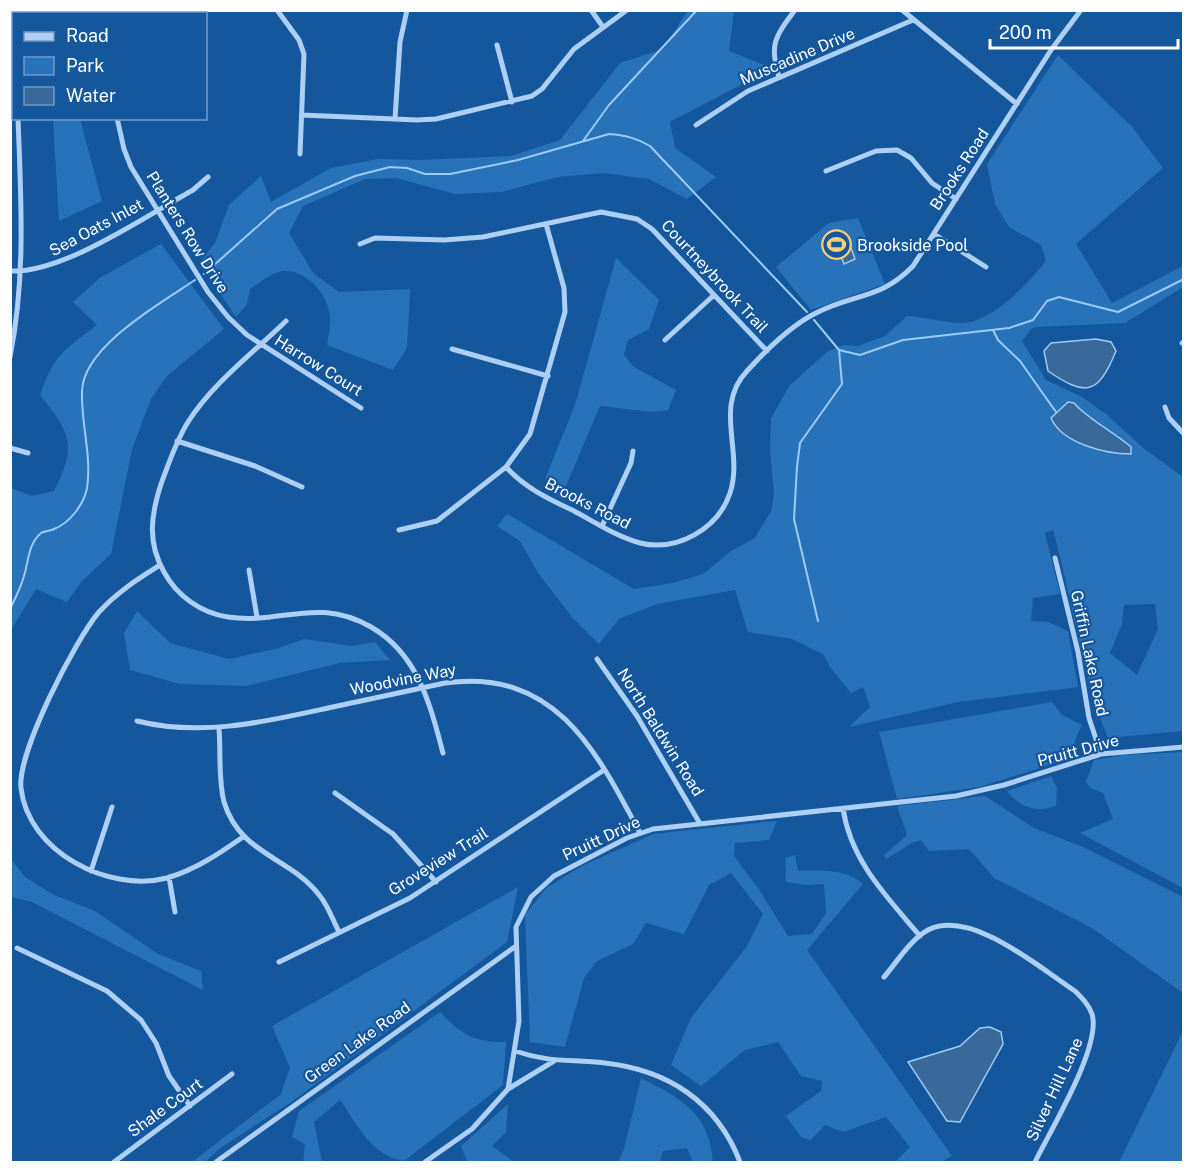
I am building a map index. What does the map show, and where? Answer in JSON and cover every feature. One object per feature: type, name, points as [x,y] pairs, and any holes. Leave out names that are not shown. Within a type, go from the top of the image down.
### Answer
[{"type":"street","points":[[277,10],[299,40],[304,54],[300,154]]},
{"type":"street","points":[[395,119],[400,42],[407,10]]},
{"type":"street","points":[[591,10],[603,27]]},
{"type":"street","points":[[302,115],[436,119],[512,102],[538,93],[567,55],[627,10]]},
{"type":"street","points":[[778,77],[772,49],[779,33],[795,10]]},
{"type":"street","points":[[902,10],[1017,104]]},
{"type":"street","points":[[1068,10],[1076,17]]},
{"type":"street","name":"Brooks Road","points":[[506,467],[532,489],[639,543],[662,545],[689,538],[714,520],[727,500],[733,484],[734,462],[729,420],[731,395],[742,375],[767,351],[814,313],[873,295],[892,285],[913,266],[1017,104],[1081,10]]},
{"type":"street","name":"Muscadine Drive","points":[[696,125],[734,99],[778,77],[913,20]]},
{"type":"street","points":[[497,45],[512,102]]},
{"type":"street","points":[[10,357],[22,272],[18,120]]},
{"type":"street","name":"Planters Row Drive","points":[[118,120],[127,158],[218,306],[240,329],[261,345]]},
{"type":"street","points":[[826,171],[876,152],[897,150],[910,158],[932,183],[956,199]]},
{"type":"street","name":"Sea Oats Inlet","points":[[10,271],[22,272],[62,262],[193,190],[208,177]]},
{"type":"street","name":"Courtneybrook Trail","points":[[360,244],[375,238],[471,239],[602,212],[637,219],[652,229],[767,351]]},
{"type":"street","points":[[399,530],[437,521],[506,467],[530,434],[563,323],[565,300],[561,275],[546,224]]},
{"type":"street","points":[[934,234],[986,267]]},
{"type":"street","points":[[665,340],[714,295]]},
{"type":"street","points":[[286,321],[204,399],[177,441],[152,516],[153,542],[160,565],[174,587],[199,607],[228,617],[257,617],[317,611],[340,615],[363,623],[383,635],[399,650],[417,673],[443,753]]},
{"type":"street","name":"Harrow Court","points":[[261,345],[362,408]]},
{"type":"street","points":[[452,349],[548,376]]},
{"type":"street","points":[[1165,407],[1169,418],[1184,434]]},
{"type":"street","points":[[177,441],[255,466],[302,487]]},
{"type":"street","points":[[10,448],[28,453]]},
{"type":"street","points":[[602,526],[631,463],[633,451]]},
{"type":"street","name":"Griffin Lake Road","points":[[1055,558],[1078,652],[1089,718],[1101,754]]},
{"type":"street","points":[[160,565],[116,595],[85,630],[70,656],[22,764],[22,793],[32,819],[58,851],[91,871],[130,880],[169,877],[194,867],[243,837]]},
{"type":"street","points":[[249,570],[257,617]]},
{"type":"street","name":"North Baldwin Road","points":[[597,659],[637,716],[699,822]]},
{"type":"street","name":"Woodvine Way","points":[[136,721],[165,728],[219,729],[271,721],[423,688],[475,680],[502,684],[528,692],[553,707],[574,726],[604,770],[640,833]]},
{"type":"street","points":[[219,729],[224,801],[232,820],[243,837],[297,874],[320,895],[339,932]]},
{"type":"street","name":"Pruitt Drive","points":[[515,1051],[519,1000],[516,927],[521,913],[542,884],[597,853],[640,833],[699,822],[979,792],[1101,754],[1184,747]]},
{"type":"street","name":"Groveview Trail","points":[[279,962],[410,898],[604,770]]},
{"type":"street","points":[[335,793],[393,834],[436,882]]},
{"type":"street","points":[[91,871],[112,807]]},
{"type":"street","points":[[843,808],[846,829],[865,868],[920,936],[884,977]]},
{"type":"street","points":[[169,877],[175,912]]},
{"type":"street","name":"Silver Hill Lane","points":[[920,936],[930,929],[957,926],[992,936],[1076,991],[1092,1013],[1094,1033],[1091,1045],[1035,1162]]},
{"type":"street","name":"Green Lake Road","points":[[216,1162],[516,946]]},
{"type":"street","points":[[17,948],[107,991],[141,1020],[156,1043],[169,1076],[190,1106]]},
{"type":"street","points":[[508,1089],[515,1051],[554,1061],[625,1066],[645,1070],[677,1084],[700,1101],[718,1122],[740,1162]]},
{"type":"street","points":[[425,1162],[472,1129],[508,1089],[554,1061]]},
{"type":"street","name":"Shale Court","points":[[114,1162],[232,1074]]},
{"type":"green space","points":[[688,10],[734,11],[729,51],[764,65],[752,79],[670,122],[675,148],[716,177],[687,199],[649,179],[603,173],[558,177],[501,192],[455,194],[396,178],[365,179],[303,206],[289,233],[313,273],[339,292],[410,289],[407,348],[393,370],[327,345],[330,327],[329,309],[321,292],[300,274],[283,271],[266,278],[250,289],[247,304],[236,317],[199,263],[215,243],[229,205],[261,176],[271,202],[331,168],[378,159],[421,160],[511,156],[560,140],[620,63],[663,49]]},
{"type":"green space","points":[[1058,55],[1132,127],[1163,168],[1076,244],[1112,303],[1183,266],[1183,287],[1125,323],[1032,328],[1022,341],[1046,380],[1082,397],[1106,414],[1142,447],[1183,477],[1183,731],[1108,738],[1084,662],[1053,530],[1045,533],[1060,594],[1033,598],[1031,621],[1048,622],[1068,631],[1078,687],[958,702],[849,727],[870,707],[863,687],[851,693],[830,667],[824,655],[792,639],[748,632],[735,590],[657,604],[619,619],[599,644],[572,617],[538,573],[520,541],[497,526],[507,514],[634,589],[673,583],[703,574],[731,551],[755,538],[771,511],[774,495],[770,450],[771,418],[790,385],[827,352],[843,345],[858,346],[885,336],[907,316],[962,323],[986,316],[1009,300],[1046,261],[1041,245],[1009,227],[995,204],[987,164]],"holes":[[[1155,604],[1158,629],[1137,675],[1110,653],[1122,624],[1124,605]]]},
{"type":"green space","points":[[53,120],[80,120],[102,201],[59,221]]},
{"type":"green space","name":"Brookside Pool","points":[[858,218],[885,284],[811,310],[776,267],[829,223]]},
{"type":"green space","points":[[161,244],[224,329],[167,376],[151,399],[132,449],[111,554],[82,581],[67,602],[36,589],[11,630],[11,488],[32,496],[54,491],[66,462],[67,440],[58,420],[40,395],[50,370],[61,354],[97,325],[73,302],[101,277]]},
{"type":"green space","points":[[616,258],[659,300],[649,329],[628,340],[624,355],[634,367],[676,390],[668,410],[652,412],[600,406],[566,486],[545,479],[575,405]]},
{"type":"green space","points":[[137,611],[170,643],[229,659],[279,648],[304,639],[352,646],[375,642],[390,660],[340,663],[246,686],[180,684],[130,670],[124,633]]},
{"type":"green space","points":[[1052,702],[1062,715],[1082,725],[1075,740],[1075,757],[979,787],[897,799],[879,732]]},
{"type":"green space","points":[[1184,752],[1183,888],[1080,833],[1113,819],[1103,793],[1090,788],[1086,782],[1094,760],[1125,755]]},
{"type":"green space","points":[[1051,776],[1057,788],[1056,806],[1042,809],[1029,808],[1017,802],[1007,791]]},
{"type":"green space","points":[[985,796],[1034,828],[1083,847],[1183,897],[1183,993],[1092,928],[994,878],[969,849],[929,851],[921,840],[886,859],[884,855],[907,835],[897,806]]},
{"type":"green space","points":[[777,821],[769,840],[735,843],[734,856],[758,888],[788,936],[812,934],[826,913],[824,884],[806,885],[786,882],[785,858],[795,855],[798,871],[841,873],[863,884],[807,950],[952,1156],[942,1162],[895,1162],[910,1147],[886,1117],[843,1132],[825,1125],[811,1140],[801,1137],[786,1116],[821,1091],[822,1081],[801,1076],[778,1042],[745,1050],[701,1086],[671,1065],[691,1018],[747,946],[763,914],[731,873],[709,885],[684,934],[646,923],[633,944],[597,961],[584,978],[565,1047],[530,1042],[525,915],[546,888],[582,866],[653,834]]},
{"type":"green space","points":[[10,858],[25,877],[52,894],[95,911],[158,954],[201,971],[203,990],[32,902],[11,897]]},
{"type":"green space","points":[[518,887],[507,942],[294,1100],[219,1149],[205,1162],[192,1162],[281,1094],[290,1068],[272,1026]]},
{"type":"green space","points":[[440,1012],[469,1036],[485,1041],[506,1042],[503,1085],[404,1161],[382,1153],[374,1146],[359,1129],[340,1100],[314,1122],[322,1162],[303,1162],[305,1144],[292,1137],[299,1111]]},
{"type":"green space","points":[[1183,1031],[1183,1162],[1119,1162]]},
{"type":"green space","points":[[641,1078],[669,1093],[691,1110],[706,1131],[713,1162],[693,1162],[687,1148],[663,1151],[660,1162],[618,1162],[624,1149]]},
{"type":"green space","points":[[508,1104],[506,1132],[492,1146],[514,1162],[467,1162],[461,1146]]},
{"type":"water","points":[[847,237],[855,259],[844,264],[839,250],[831,253],[827,245]]},
{"type":"water","points":[[1096,339],[1111,342],[1116,351],[1097,384],[1081,388],[1048,371],[1044,351],[1051,343]]},
{"type":"water","points":[[1068,402],[1074,403],[1124,441],[1131,447],[1131,454],[1086,446],[1065,435],[1051,418]]},
{"type":"water","points":[[990,1027],[1001,1032],[1003,1044],[960,1122],[947,1121],[908,1062],[960,1046],[980,1028]]},
{"type":"waterway","points":[[583,141],[609,105],[697,10]]},
{"type":"waterway","points":[[204,274],[277,209],[355,176],[390,167],[407,168],[425,174],[450,174],[518,160],[609,134],[630,137],[650,146],[807,312]]},
{"type":"waterway","points":[[839,350],[860,355],[903,340],[1009,328],[1033,320],[1047,301],[1059,297],[1118,312],[1184,279]]},
{"type":"waterway","points":[[10,609],[36,538],[41,533],[65,522],[83,500],[87,488],[88,464],[82,392],[85,375],[95,359],[126,328],[195,280]]},
{"type":"waterway","points":[[814,320],[839,350],[842,384],[800,443],[797,467],[794,519],[818,621]]},
{"type":"waterway","points":[[993,330],[998,340],[1020,361],[1056,412]]},
{"type":"place","name":"Brookside Pool","points":[[836,245]]}]
